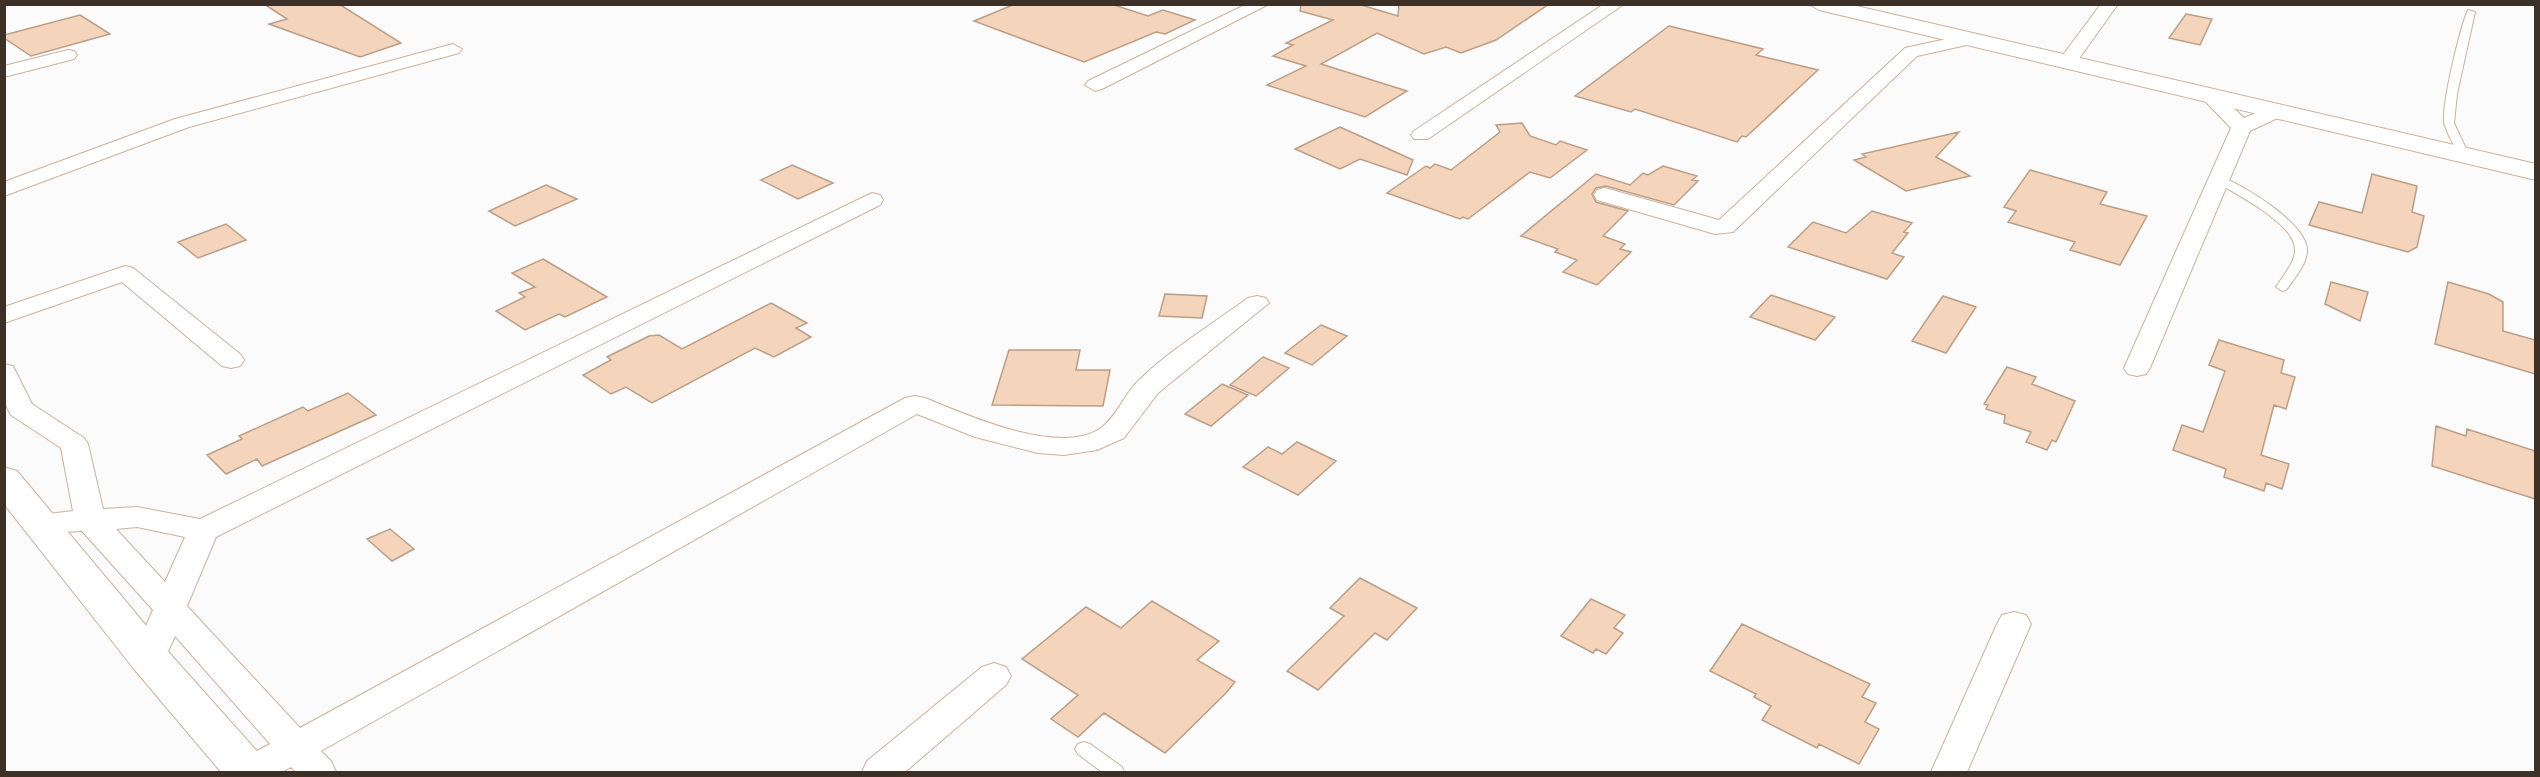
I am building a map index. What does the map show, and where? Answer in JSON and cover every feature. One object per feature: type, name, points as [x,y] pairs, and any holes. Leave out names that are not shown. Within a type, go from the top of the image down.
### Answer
[{"type":"street","points":[[1095,85],[1262,4]]},
{"type":"street","points":[[1421,135],[1616,4]]},
{"type":"street","points":[[1819,4],[2535,172]]},
{"type":"street","points":[[2066,63],[2110,4]]},
{"type":"street","points":[[1896,23],[1912,43],[1911,52]]},
{"type":"street","points":[[1605,195],[1715,227],[1725,227],[1911,52],[1965,40]]},
{"type":"street","points":[[4,190],[182,123],[453,49]]},
{"type":"street","points":[[4,72],[68,55]]},
{"type":"street","points":[[2212,98],[2241,127]]},
{"type":"street","points":[[2137,368],[2241,127],[2275,112]]},
{"type":"street","points":[[42,523],[137,517],[203,530],[872,200]]},
{"type":"street","points":[[4,316],[125,273],[231,360]]},
{"type":"street","points":[[4,479],[42,523],[149,658],[249,772],[915,404],[1006,436],[1062,447],[1087,445],[1110,435],[1147,387],[1257,303]]},
{"type":"street","points":[[4,372],[21,409],[74,444],[90,520],[318,772]]},
{"type":"street","points":[[149,658],[203,530]]},
{"type":"street","points":[[1948,772],[2014,624]]},
{"type":"street","points":[[880,772],[994,676]]},
{"type":"lane","points":[[2463,155],[2449,123],[2452,94],[2470,12]]},
{"type":"lane","points":[[2220,180],[2280,217],[2299,238],[2301,252],[2282,287]]},
{"type":"lane","points":[[1083,749],[1115,772]]},
{"type":"building","points":[[264,4],[339,4],[401,43],[360,57],[269,24],[287,19]]},
{"type":"building","points":[[1015,4],[1111,4],[1148,16],[1163,10],[1195,20],[1165,34],[1156,32],[1084,62],[974,21]]},
{"type":"building","points":[[1301,4],[1358,4],[1398,16],[1399,4],[1549,4],[1496,40],[1461,53],[1446,47],[1424,54],[1377,33],[1321,64],[1407,91],[1365,117],[1267,85],[1306,66],[1273,56],[1293,45],[1286,43],[1333,20],[1300,11]]},
{"type":"building","points":[[2186,14],[2212,19],[2200,45],[2169,38]]},
{"type":"building","points":[[80,15],[110,34],[31,56],[4,38],[4,35]]},
{"type":"building","points":[[1669,26],[1763,49],[1756,55],[1818,70],[1746,137],[1742,136],[1737,142],[1635,109],[1631,112],[1575,96]]},
{"type":"building","points":[[1522,123],[1530,136],[1556,145],[1560,141],[1587,150],[1550,178],[1530,172],[1468,219],[1463,217],[1460,219],[1387,193],[1426,166],[1430,168],[1435,164],[1451,170],[1500,132],[1496,125]]},
{"type":"building","points":[[1340,127],[1413,160],[1407,175],[1360,159],[1340,169],[1295,149]]},
{"type":"building","points":[[1959,132],[1936,157],[1970,176],[1906,191],[1854,160],[1866,157],[1862,154]]},
{"type":"building","points":[[792,165],[833,183],[798,199],[761,180]]},
{"type":"building","points":[[1663,166],[1697,176],[1692,180],[1698,181],[1674,205],[1606,186],[1596,188],[1592,194],[1596,202],[1628,211],[1603,236],[1625,244],[1620,249],[1631,252],[1597,285],[1563,272],[1577,260],[1555,252],[1558,249],[1521,236],[1596,174],[1630,185],[1643,173],[1648,175]]},
{"type":"building","points":[[2030,170],[2107,192],[2100,204],[2147,216],[2120,265],[2070,250],[2075,242],[2008,222],[2016,211],[2004,207]]},
{"type":"building","points":[[2372,174],[2417,186],[2412,212],[2424,216],[2417,247],[2408,252],[2309,225],[2319,202],[2362,213]]},
{"type":"building","points":[[546,185],[577,199],[515,226],[489,211]]},
{"type":"building","points":[[1872,211],[1912,223],[1904,232],[1908,233],[1892,253],[1904,257],[1887,279],[1788,247],[1813,222],[1846,233]]},
{"type":"building","points":[[226,224],[246,240],[198,258],[178,242]]},
{"type":"building","points":[[543,259],[607,297],[565,317],[559,314],[525,330],[496,311],[525,297],[519,293],[535,287],[512,273]]},
{"type":"building","points":[[2331,282],[2368,292],[2360,321],[2325,304]]},
{"type":"building","points":[[2448,282],[2489,294],[2503,302],[2503,331],[2535,340],[2535,374],[2435,344]]},
{"type":"building","points":[[1165,294],[1207,296],[1202,318],[1159,316]]},
{"type":"building","points":[[1771,295],[1835,317],[1815,340],[1750,317]]},
{"type":"building","points":[[1943,296],[1976,307],[1946,353],[1912,341]]},
{"type":"building","points":[[771,303],[807,323],[796,328],[811,337],[774,357],[755,348],[652,403],[626,387],[611,394],[583,375],[611,360],[607,357],[649,336],[659,335],[682,349]]},
{"type":"building","points":[[1321,325],[1347,336],[1312,365],[1285,353]]},
{"type":"building","points":[[2219,340],[2284,360],[2281,373],[2295,377],[2286,409],[2274,405],[2261,455],[2289,464],[2282,489],[2266,483],[2264,491],[2224,477],[2226,469],[2173,450],[2182,425],[2203,432],[2225,371],[2209,365]]},
{"type":"building","points":[[1009,350],[1080,350],[1076,370],[1110,370],[1103,406],[992,405]]},
{"type":"building","points":[[1263,357],[1289,368],[1256,396],[1230,385]]},
{"type":"building","points":[[2007,367],[2036,377],[2032,384],[2075,401],[2056,442],[2052,440],[2047,450],[2026,442],[2031,432],[2004,423],[2005,415],[1986,409],[1988,405],[1984,404]]},
{"type":"building","points":[[1222,384],[1248,395],[1211,426],[1185,414]]},
{"type":"building","points":[[348,393],[376,415],[262,466],[257,459],[226,474],[207,455],[242,439],[239,436],[303,407],[308,411]]},
{"type":"building","points":[[2436,426],[2466,436],[2467,429],[2535,451],[2535,499],[2432,466]]},
{"type":"building","points":[[1297,442],[1336,461],[1298,495],[1243,467],[1268,447],[1282,454]]},
{"type":"building","points":[[390,529],[414,549],[392,561],[367,539]]},
{"type":"building","points":[[1360,578],[1417,608],[1387,640],[1375,633],[1318,690],[1287,671],[1344,616],[1330,608]]},
{"type":"building","points":[[1591,599],[1625,615],[1614,628],[1623,633],[1606,654],[1596,649],[1593,653],[1561,636]]},
{"type":"building","points":[[1152,601],[1219,641],[1197,660],[1235,682],[1226,693],[1165,753],[1104,713],[1078,737],[1051,719],[1078,695],[1022,659],[1086,607],[1121,628]]},
{"type":"building","points":[[1742,624],[1870,684],[1862,697],[1876,703],[1865,722],[1879,729],[1859,764],[1819,744],[1817,748],[1762,720],[1771,706],[1754,697],[1756,694],[1710,671]]}]
